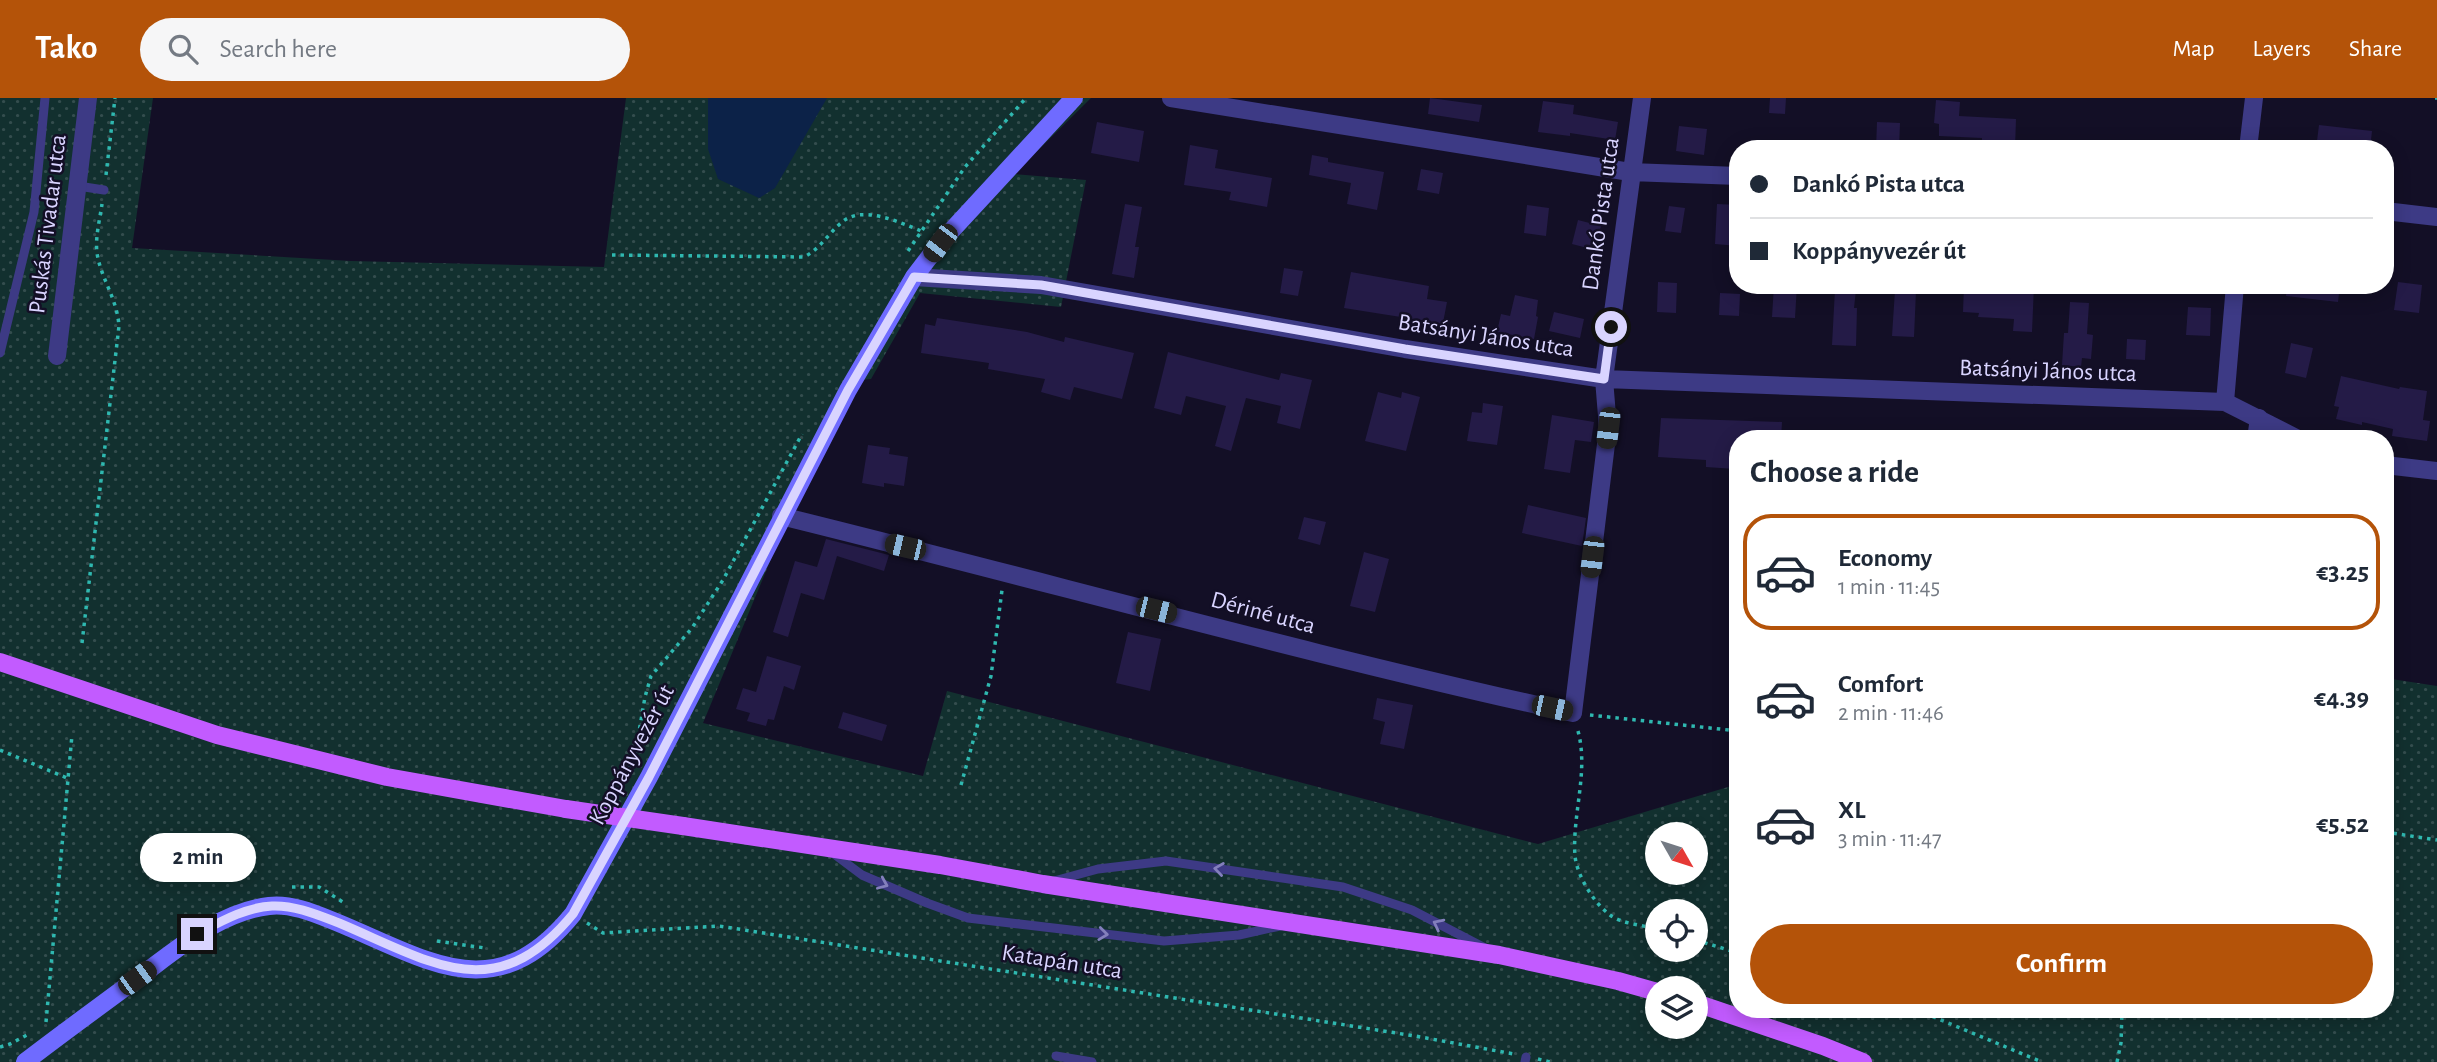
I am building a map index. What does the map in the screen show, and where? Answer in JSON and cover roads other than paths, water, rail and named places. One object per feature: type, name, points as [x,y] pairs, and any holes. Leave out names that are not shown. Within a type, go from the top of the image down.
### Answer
[{"type":"main road","points":[[0,663],[217,735],[387,777],[566,809],[940,865],[1043,884],[1499,955],[1645,989]]},
{"type":"main road","points":[[1708,1007],[1729,1014]]},
{"type":"main road","points":[[1740,1018],[1863,1062]]},
{"type":"street","name":"Puskás Tivadar utca","points":[[57,356],[88,98]]},
{"type":"street","name":"Koppányvezér út","points":[[25,1062],[197,934],[247,911],[270,905],[290,907],[321,916],[426,959],[472,971],[515,963],[536,951],[556,933],[573,914],[649,777],[781,516],[848,390],[914,277],[940,243],[1074,98]]},
{"type":"street","points":[[1171,98],[1630,172],[1729,176]]},
{"type":"street","name":"Dankó Pista utca","points":[[1573,713],[1608,428],[1604,379],[1642,98]]},
{"type":"street","points":[[2249,140],[2254,98]]},
{"type":"street","points":[[2394,212],[2437,217]]},
{"type":"street","name":"Batsányi János utca","points":[[914,277],[1041,285],[1405,349],[1604,379],[2225,402],[2281,430]]},
{"type":"street","points":[[2225,402],[2234,294]]},
{"type":"street","points":[[2257,430],[2259,418]]},
{"type":"street","points":[[2394,467],[2437,471]]},
{"type":"street","name":"Dériné utca","points":[[781,516],[1332,656],[1573,713]]},
{"type":"lane","points":[[0,353],[34,212],[45,98]]},
{"type":"lane","points":[[78,186],[104,190]]},
{"type":"lane","points":[[826,848],[862,875],[968,918],[1164,941],[1239,934],[1295,922]]},
{"type":"lane","points":[[1043,884],[1098,869],[1166,861],[1343,887],[1412,910],[1499,955]]},
{"type":"lane","points":[[1056,1056],[1092,1062]]},
{"type":"water","points":[[708,98],[827,98],[775,188],[759,198],[718,179],[708,149]]}]
